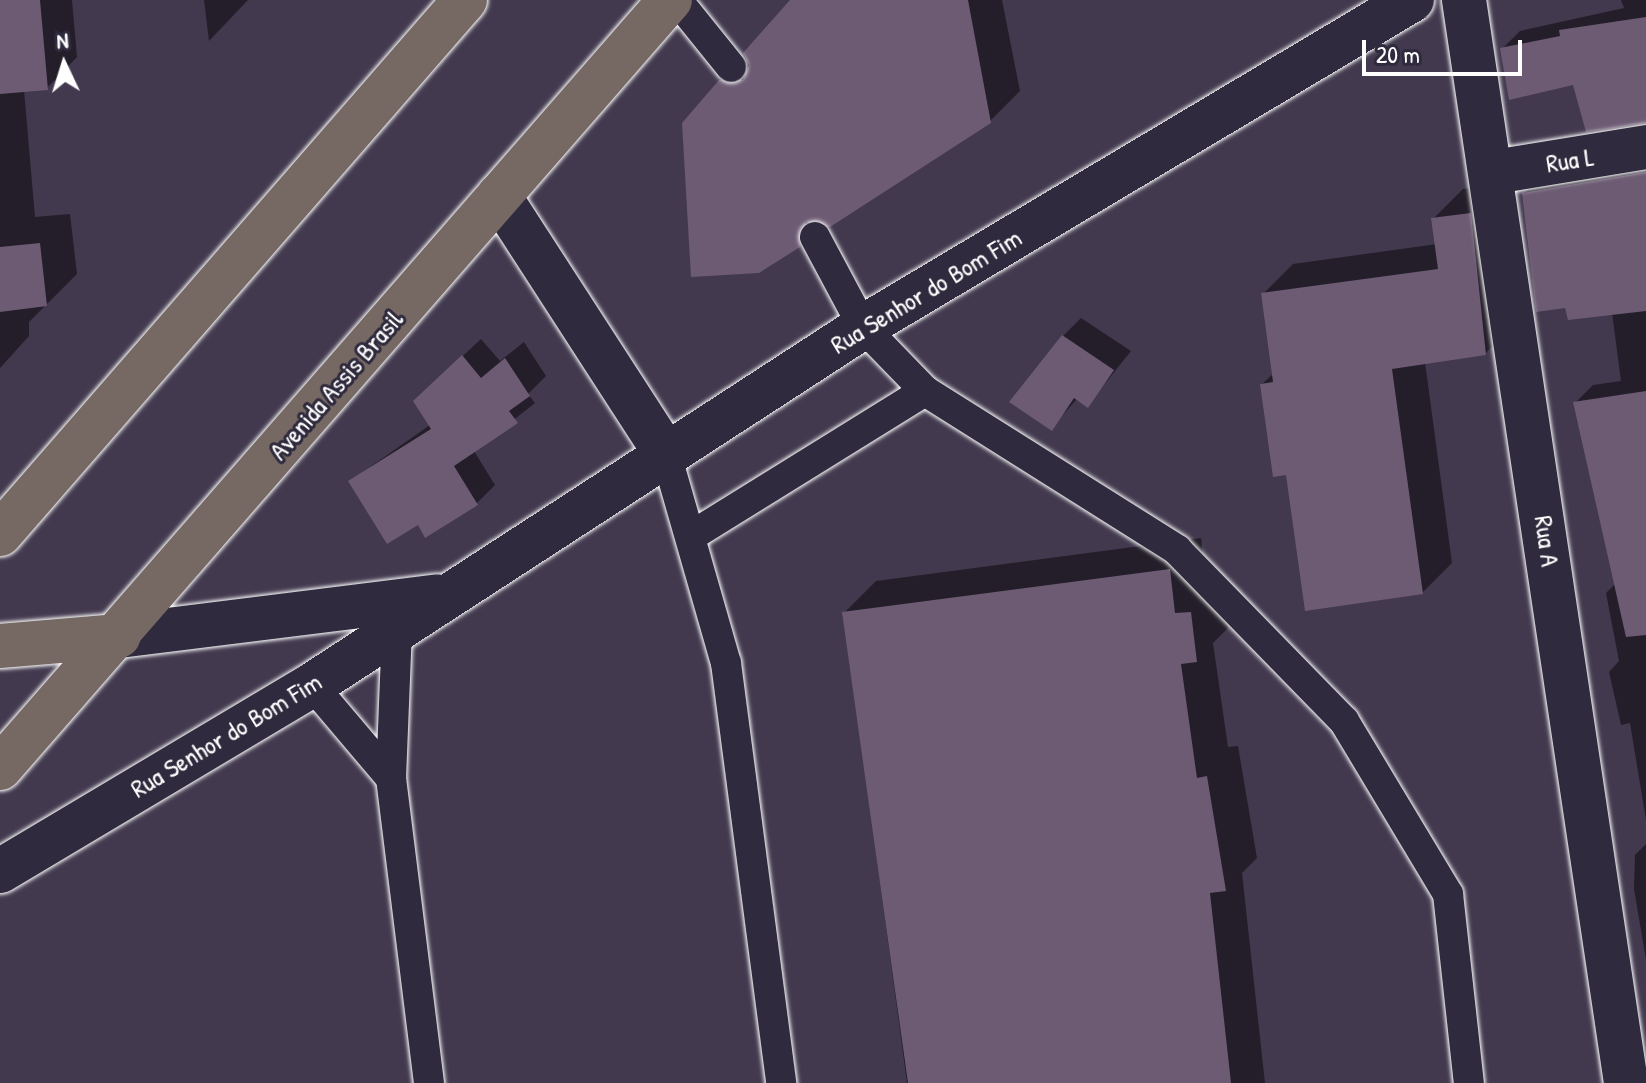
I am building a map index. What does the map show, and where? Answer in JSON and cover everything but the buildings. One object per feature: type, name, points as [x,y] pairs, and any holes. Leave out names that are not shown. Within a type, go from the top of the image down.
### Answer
[{"type":"main road","points":[[0,534],[465,0]]},
{"type":"main road","name":"Avenida Assis Brasil","points":[[0,768],[119,636],[670,0]]},
{"type":"main road","points":[[0,646],[119,636]]},
{"type":"street","name":"Rua Senhor do Bom Fim","points":[[0,871],[312,685],[863,327],[1412,0]]},
{"type":"street","name":"Rua A","points":[[1464,0],[1631,1018],[1626,1083]]},
{"type":"street","name":"Rua L","points":[[1494,172],[1646,147]]},
{"type":"street","points":[[499,196],[666,454]]},
{"type":"street","name":"Rua Senhor do Bom Fim","points":[[119,636],[449,595]]},
{"type":"lane","points":[[677,0],[731,67]]},
{"type":"lane","points":[[815,237],[863,327],[925,391],[1177,550],[1344,721],[1448,894],[1469,1083]]},
{"type":"lane","points":[[691,536],[925,391]]},
{"type":"lane","points":[[666,454],[726,663],[781,1083]]},
{"type":"lane","points":[[397,629],[391,778],[429,1083]]},
{"type":"lane","points":[[312,685],[391,778]]}]
